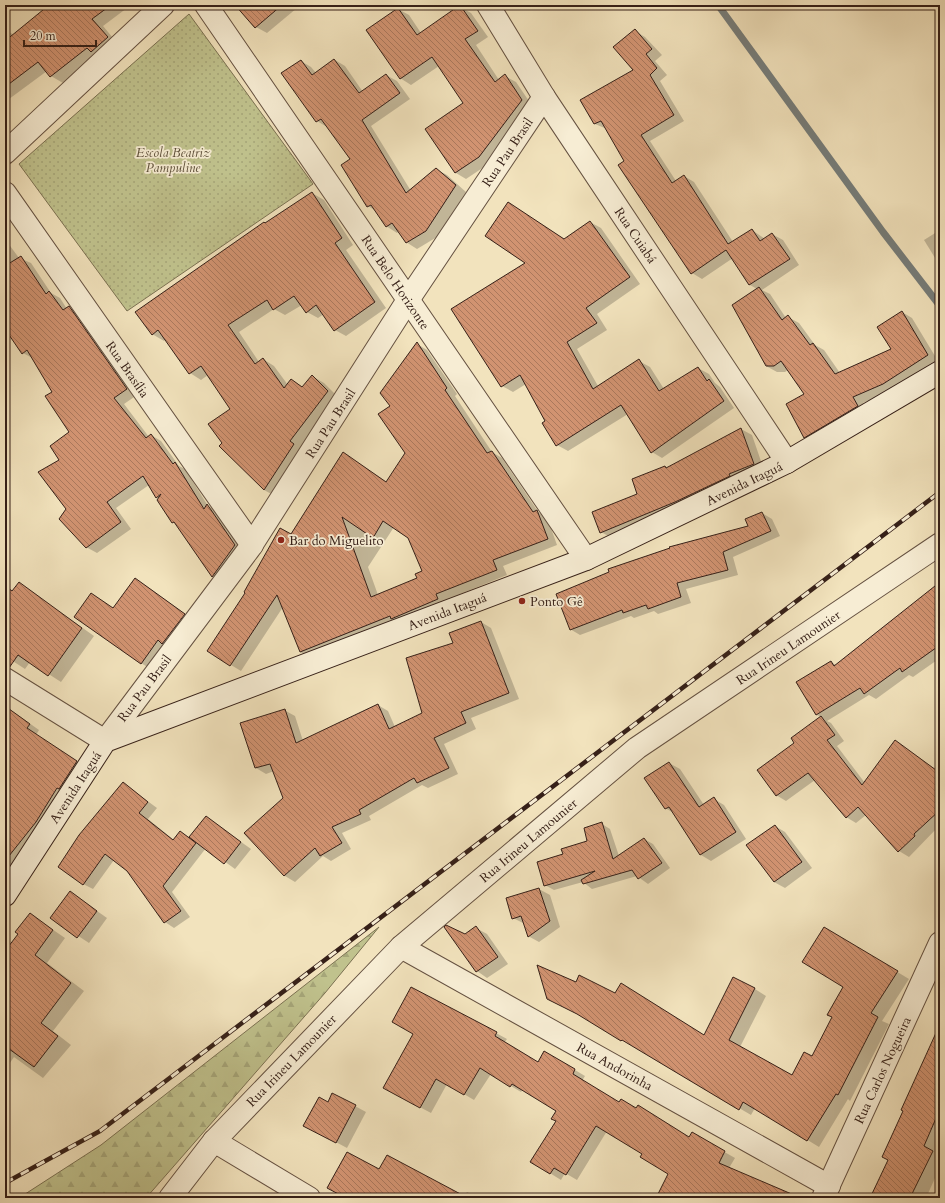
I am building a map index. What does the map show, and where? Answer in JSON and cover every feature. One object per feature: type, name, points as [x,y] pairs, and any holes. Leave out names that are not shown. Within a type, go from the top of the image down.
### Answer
[{"type":"street","points":[[5,153],[163,5]]},
{"type":"street","name":"Rua Belo Horizonte","points":[[206,5],[586,559]]},
{"type":"street","name":"Rua Cuiabá","points":[[488,5],[544,97],[787,462]]},
{"type":"street","name":"Rua Pau Brasil","points":[[105,741],[252,545],[408,300],[544,97]]},
{"type":"street","name":"Rua Brasília","points":[[5,193],[252,545]]},
{"type":"street","name":"Avenida Itaguá","points":[[5,895],[105,741],[586,559],[787,462],[940,372]]},
{"type":"street","name":"Rua Irineu Lamounier","points":[[170,1198],[214,1141],[401,947],[638,748],[940,544]]},
{"type":"street","points":[[5,679],[105,741]]},
{"type":"street","name":"Rua Carlos Nogueira","points":[[826,1192],[940,943]]},
{"type":"street","name":"Rua Andorinha","points":[[401,947],[826,1192]]},
{"type":"street","points":[[214,1141],[310,1198]]},
{"type":"green space","name":"Escola Beatriz Pampuline","points":[[189,14],[313,184],[127,311],[19,164]]},
{"type":"green space","points":[[379,927],[325,993],[146,1198],[19,1198],[101,1145]]},
{"type":"building","points":[[49,5],[111,5],[92,19],[108,37],[91,52],[87,48],[50,77],[38,62],[5,87],[5,41]]},
{"type":"building","points":[[235,5],[282,5],[255,28]]},
{"type":"building","points":[[460,5],[478,31],[465,39],[495,82],[505,74],[522,100],[479,157],[455,173],[425,129],[463,103],[432,57],[400,79],[366,30],[398,8],[417,35]]},
{"type":"building","points":[[635,29],[652,49],[646,54],[657,68],[650,75],[674,115],[641,135],[672,183],[684,175],[728,244],[752,229],[760,241],[772,233],[790,259],[749,285],[726,250],[691,274],[618,165],[624,161],[601,121],[594,124],[580,100],[633,70],[613,47]]},
{"type":"building","points":[[334,59],[359,93],[386,74],[400,93],[362,120],[406,193],[436,168],[456,185],[426,231],[406,243],[392,223],[386,227],[371,205],[367,207],[341,165],[350,159],[321,119],[316,122],[281,73],[301,60],[312,75]]},
{"type":"building","points":[[312,192],[342,238],[335,243],[375,302],[334,331],[316,305],[306,313],[294,296],[273,310],[267,300],[228,325],[255,364],[263,358],[284,388],[291,379],[302,387],[312,375],[328,391],[290,441],[294,444],[264,490],[219,446],[222,443],[208,424],[230,409],[201,366],[189,374],[158,330],[152,335],[135,312],[264,222],[265,223]]},
{"type":"building","points":[[508,202],[564,239],[590,221],[630,277],[586,308],[597,323],[567,342],[593,389],[639,359],[659,391],[698,367],[707,381],[709,379],[724,401],[651,453],[621,405],[556,446],[542,423],[545,421],[520,375],[501,387],[451,309],[525,263],[485,236]]},
{"type":"building","points":[[21,256],[46,294],[49,291],[63,310],[69,306],[127,389],[114,398],[146,438],[151,434],[173,464],[175,462],[204,509],[207,504],[235,545],[212,577],[157,500],[161,494],[156,498],[143,476],[107,502],[121,522],[86,548],[59,519],[66,509],[38,472],[59,460],[50,446],[69,432],[45,396],[52,392],[27,350],[22,354],[5,329],[5,266]]},
{"type":"building","points":[[759,287],[782,320],[788,315],[810,345],[813,343],[835,374],[891,349],[877,327],[902,311],[928,355],[883,384],[853,397],[858,406],[804,438],[786,404],[804,394],[781,361],[774,366],[766,366],[732,305]]},
{"type":"building","points":[[417,342],[447,388],[445,390],[487,453],[492,451],[533,512],[537,510],[548,539],[493,560],[497,570],[436,594],[438,599],[391,619],[390,616],[300,652],[277,595],[230,666],[207,651],[245,593],[244,592],[280,528],[291,534],[343,452],[386,482],[405,453],[378,414],[390,406],[380,393]],"holes":[[[342,517],[373,538],[383,521],[408,538],[422,571],[415,574],[417,578],[371,597]]]},
{"type":"building","points":[[741,428],[754,464],[729,474],[730,476],[675,502],[600,533],[592,512],[637,494],[632,479],[665,466],[666,468]]},
{"type":"building","points":[[762,512],[771,531],[723,552],[728,570],[677,583],[681,597],[648,609],[646,605],[623,613],[622,610],[570,630],[556,594],[609,572],[608,569],[670,548],[669,547],[748,526],[745,519]]},
{"type":"building","points":[[135,578],[185,614],[162,644],[158,640],[141,664],[74,617],[91,593],[113,608]]},
{"type":"building","points":[[19,582],[82,628],[48,676],[18,655],[9,668],[5,667],[5,586],[12,591]]},
{"type":"building","points":[[940,582],[940,645],[902,672],[900,668],[864,694],[860,688],[816,715],[796,682],[831,661],[834,666]]},
{"type":"building","points":[[481,621],[509,693],[461,712],[466,723],[434,738],[449,768],[417,783],[414,778],[359,810],[361,814],[332,827],[342,843],[320,856],[315,848],[284,876],[244,833],[283,798],[270,764],[255,768],[240,723],[285,709],[296,743],[378,704],[389,729],[422,713],[406,658],[453,643],[449,633]]},
{"type":"building","points":[[5,706],[30,724],[27,728],[77,761],[59,789],[57,788],[36,822],[5,861]]},
{"type":"building","points":[[821,716],[835,735],[827,740],[862,785],[895,740],[940,773],[940,810],[914,834],[915,836],[898,852],[858,807],[846,818],[808,773],[776,796],[757,770],[794,743],[791,738]]},
{"type":"building","points":[[669,762],[699,807],[714,797],[736,832],[700,855],[669,807],[665,809],[644,778]]},
{"type":"building","points":[[123,782],[148,802],[139,813],[173,840],[180,831],[196,843],[163,886],[181,911],[164,923],[127,871],[105,854],[83,885],[58,867],[79,835]]},
{"type":"building","points":[[206,816],[241,842],[224,864],[189,837]]},
{"type":"building","points":[[602,822],[613,859],[644,838],[662,863],[638,879],[632,870],[583,884],[581,880],[595,871],[544,886],[537,862],[563,854],[561,849],[587,841],[584,828]]},
{"type":"building","points":[[775,825],[802,862],[774,882],[746,845]]},
{"type":"building","points":[[539,888],[550,921],[528,937],[521,916],[512,919],[506,898]]},
{"type":"building","points":[[70,891],[97,911],[77,938],[50,918]]},
{"type":"building","points":[[30,913],[53,930],[35,955],[71,983],[41,1023],[58,1036],[34,1067],[5,1046],[5,951],[18,934],[15,932]]},
{"type":"building","points":[[446,925],[465,934],[476,926],[498,957],[476,972],[444,927]]},
{"type":"building","points":[[824,927],[898,971],[871,1013],[878,1017],[838,1095],[836,1094],[807,1141],[743,1102],[739,1110],[622,1040],[621,1041],[577,1014],[547,999],[537,965],[576,982],[579,975],[615,993],[621,983],[704,1035],[733,977],[755,988],[729,1040],[792,1075],[804,1052],[812,1056],[832,1017],[827,1015],[843,987],[802,962]]},
{"type":"building","points":[[411,987],[497,1032],[495,1036],[538,1062],[544,1051],[575,1069],[573,1074],[619,1102],[621,1099],[636,1108],[638,1105],[689,1137],[692,1132],[725,1151],[719,1163],[801,1198],[656,1198],[668,1174],[640,1157],[642,1154],[596,1126],[566,1175],[554,1168],[550,1174],[530,1162],[556,1121],[551,1119],[556,1111],[512,1084],[510,1087],[480,1068],[464,1095],[436,1079],[420,1108],[383,1088],[413,1034],[392,1022]]},
{"type":"building","points":[[940,1024],[940,1109],[924,1146],[933,1151],[910,1198],[870,1198],[888,1160],[882,1157],[903,1111],[901,1110]]},
{"type":"building","points":[[332,1093],[356,1105],[336,1143],[303,1126],[319,1097],[328,1102]]},
{"type":"building","points":[[347,1152],[379,1169],[387,1155],[468,1198],[346,1198],[327,1188]]},
{"type":"waterway","points":[[718,5],[883,232],[940,306]]},
{"type":"railway","points":[[5,1183],[100,1131],[940,492]]},
{"type":"place","name":"Bar do Miguelito","points":[[281,540]]},
{"type":"place","name":"Ponto Gê","points":[[522,601]]}]
